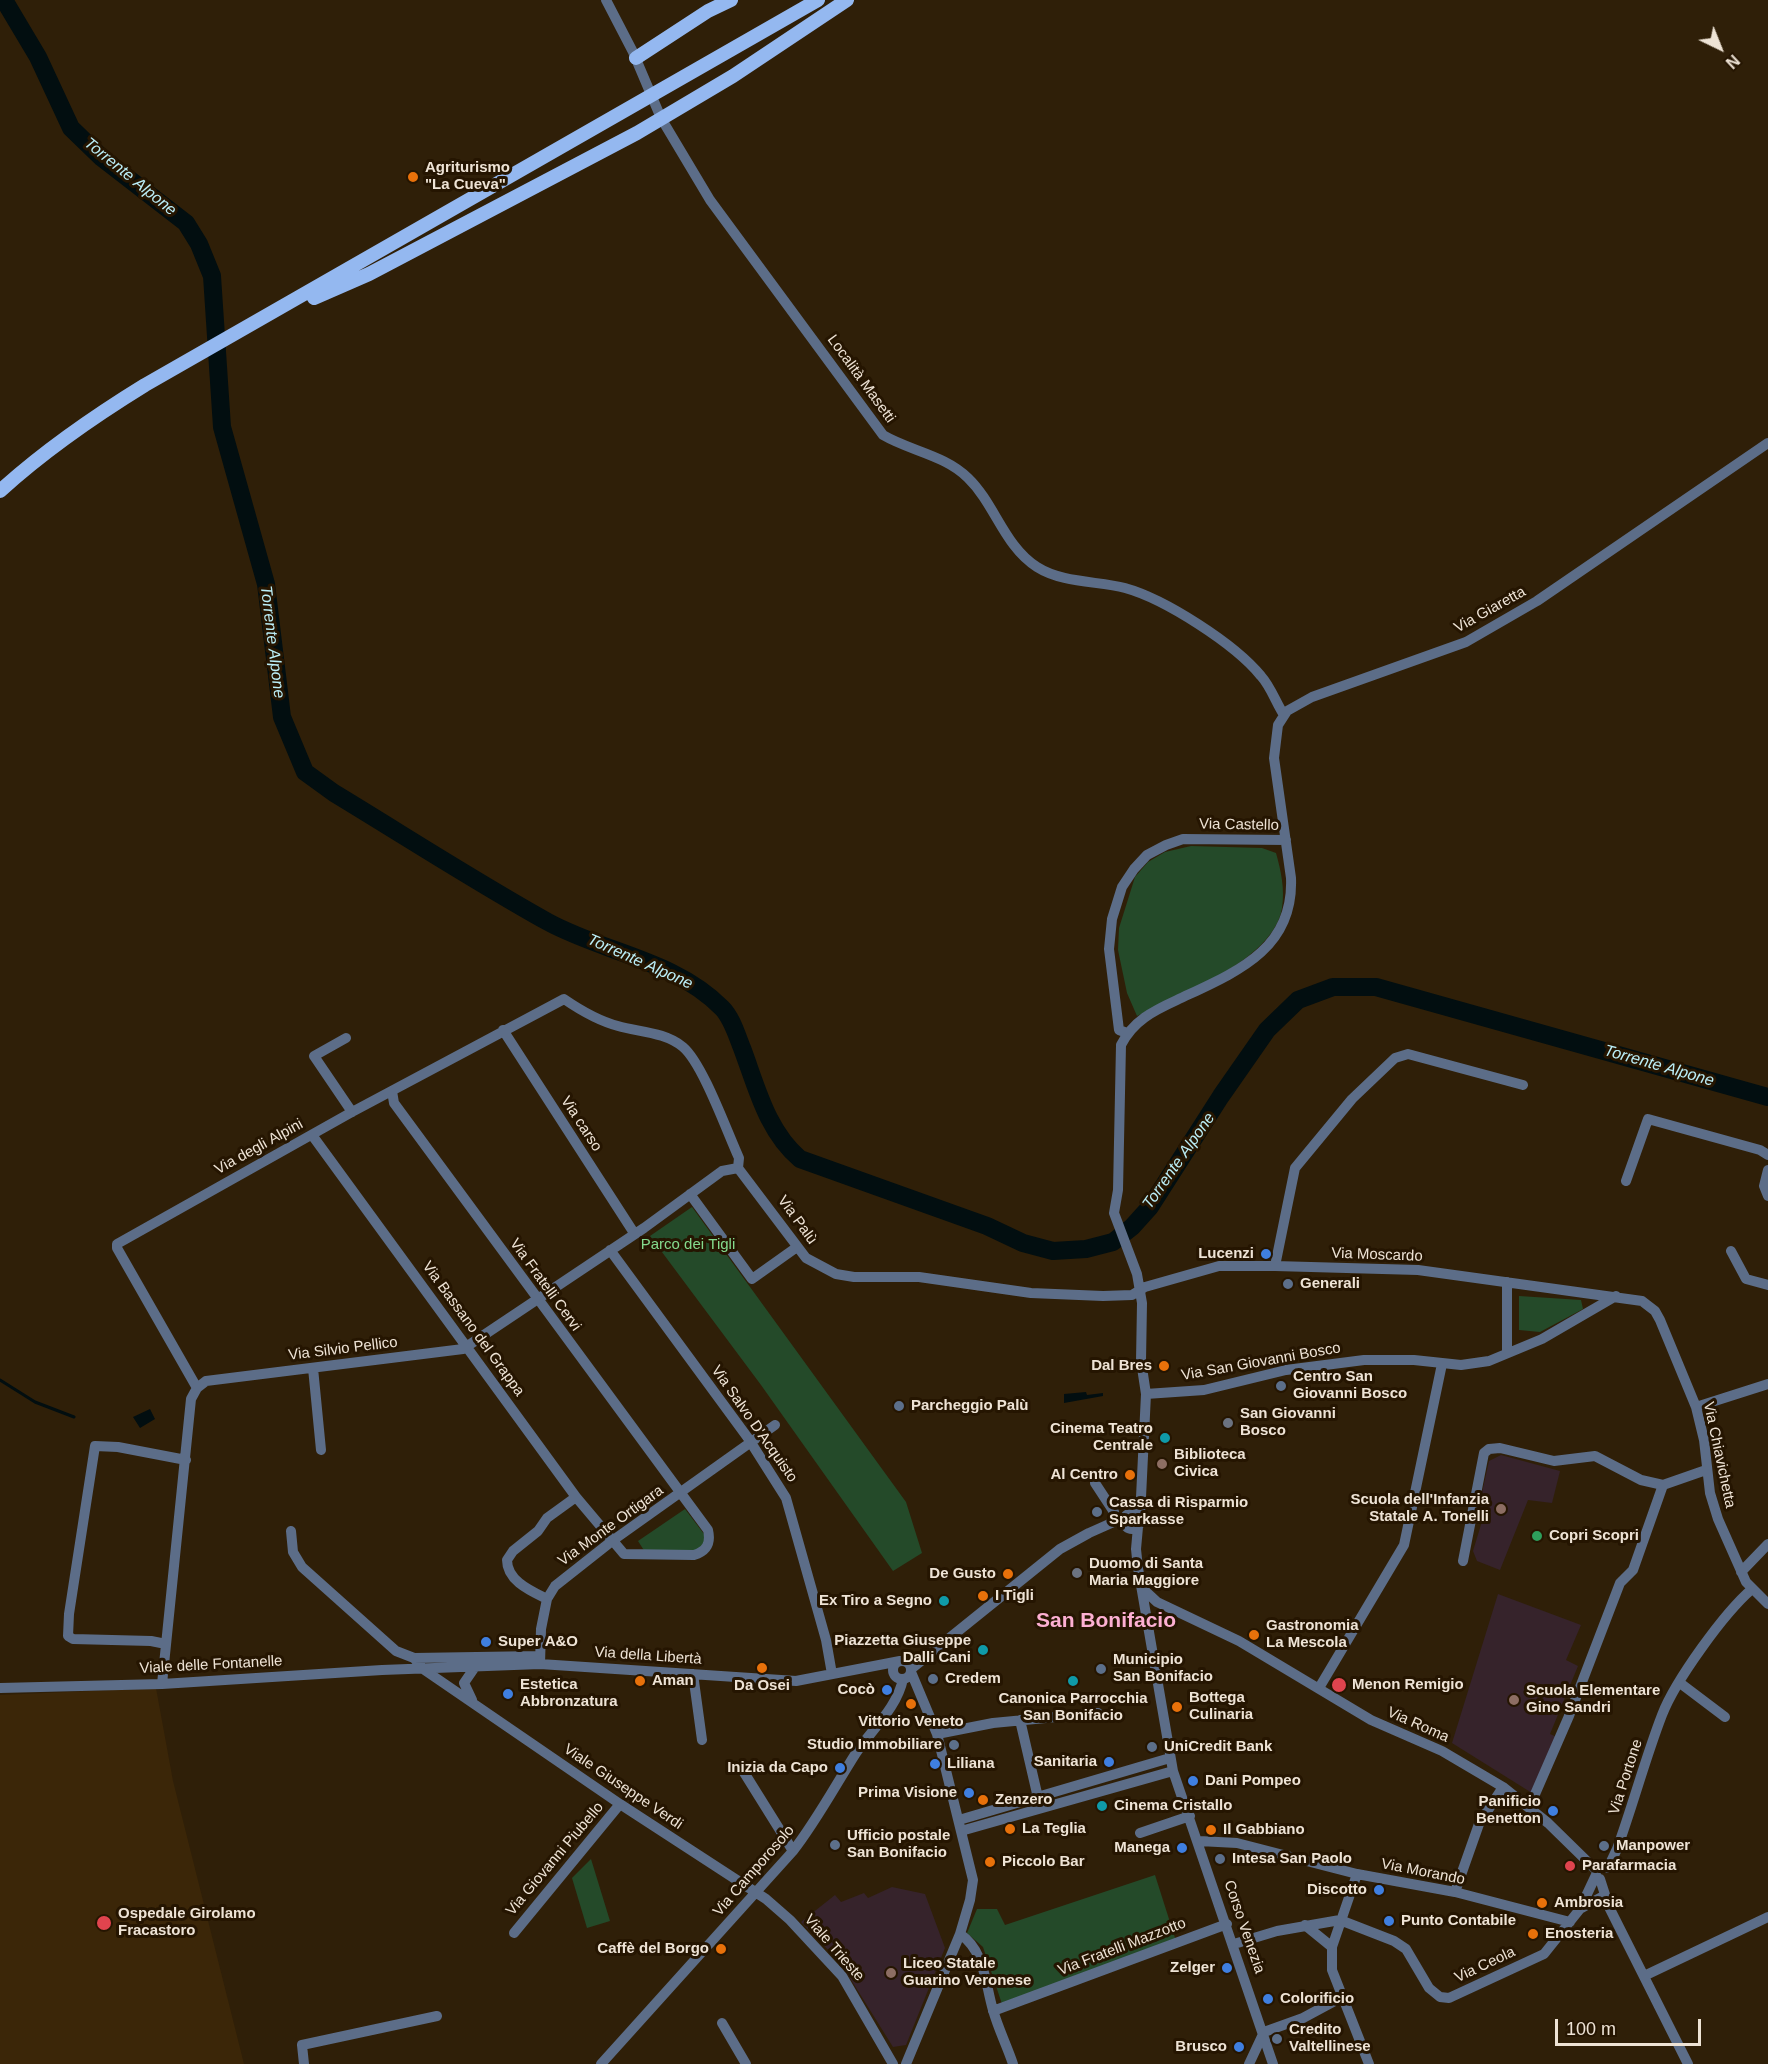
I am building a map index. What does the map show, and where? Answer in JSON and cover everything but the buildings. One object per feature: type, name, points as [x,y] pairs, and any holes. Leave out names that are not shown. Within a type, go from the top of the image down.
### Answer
[{"type":"main road","points":[[636,58],[708,11],[731,0]]},
{"type":"main road","points":[[0,491],[29,465],[92,417],[818,0]]},
{"type":"main road","points":[[262,319],[369,274],[498,207],[733,76],[847,0]]},
{"type":"street","name":"Località Masetti","points":[[606,0],[636,58],[661,118],[736,238],[883,435],[897,443],[940,459],[967,476],[1022,555],[1038,568],[1154,598],[1221,641],[1262,676],[1284,715]]},
{"type":"street","name":"Via Giaretta","points":[[1284,715],[1312,697],[1466,642],[1537,601],[1768,443]]},
{"type":"street","points":[[1284,715],[1276,734],[1275,758],[1286,840]]},
{"type":"street","name":"Via Castello","points":[[1183,839],[1286,840],[1291,878],[1291,906],[1279,934],[1270,946],[1213,983],[1142,1018],[1127,1033],[1119,1030],[1109,949],[1112,920],[1122,887],[1134,869],[1147,855],[1166,844],[1183,839]]},
{"type":"street","name":"Via degli Alpini","points":[[197,1388],[117,1248],[120,1242],[392,1090],[564,999]]},
{"type":"street","name":"Via Palù","points":[[564,999],[617,1026],[652,1034],[682,1046],[691,1055],[739,1158],[738,1168],[806,1258],[824,1269],[854,1277],[919,1277],[1031,1293],[1076,1296],[1132,1294],[1140,1290]]},
{"type":"street","name":"Via carso","points":[[503,1030],[634,1233]]},
{"type":"street","points":[[1127,1033],[1121,1045],[1118,1067],[1118,1174],[1114,1213],[1132,1259],[1140,1290],[1141,1361],[1146,1394],[1141,1487],[1131,1522]]},
{"type":"street","points":[[346,1038],[314,1056],[352,1112]]},
{"type":"street","points":[[1275,1266],[1295,1168],[1338,1115],[1395,1058],[1408,1054],[1523,1085]]},
{"type":"street","name":"Via Fratelli Cervi","points":[[392,1090],[394,1103],[708,1530],[708,1545]]},
{"type":"street","points":[[1626,1181],[1648,1119],[1760,1150],[1768,1155]]},
{"type":"street","name":"Via Bassano del Grappa","points":[[312,1135],[576,1497],[624,1554],[629,1556],[694,1555],[703,1552],[708,1545]]},
{"type":"street","name":"Via Silvio Pellico","points":[[197,1388],[206,1381],[468,1346],[722,1171],[738,1168]]},
{"type":"street","points":[[1768,1170],[1764,1186],[1768,1196]]},
{"type":"street","points":[[690,1194],[752,1279],[797,1246]]},
{"type":"street","name":"Via Salvo D'Acquisto","points":[[610,1250],[786,1498],[826,1640],[832,1674]]},
{"type":"street","points":[[1731,1251],[1746,1279],[1768,1285]]},
{"type":"street","name":"Via Moscardo","points":[[1140,1290],[1219,1266],[1275,1266],[1418,1270],[1616,1296]]},
{"type":"street","points":[[1507,1282],[1507,1353]]},
{"type":"street","name":"Via San Giovanni Bosco","points":[[1146,1394],[1204,1390],[1286,1370],[1364,1360],[1414,1360],[1461,1365],[1489,1361],[1542,1339],[1616,1296]]},
{"type":"street","name":"Via Chiavichetta","points":[[1616,1296],[1642,1301],[1655,1311],[1696,1407],[1704,1440],[1706,1470],[1713,1507],[1741,1572],[1752,1589],[1768,1604]]},
{"type":"street","points":[[1319,1688],[1404,1545],[1442,1364]]},
{"type":"street","points":[[313,1368],[321,1450]]},
{"type":"street","points":[[1696,1407],[1768,1384]]},
{"type":"street","points":[[162,1684],[191,1399],[197,1388]]},
{"type":"street","name":"Via Monte Ortigara","points":[[547,1599],[555,1586],[612,1541],[775,1425]]},
{"type":"street","points":[[166,1644],[151,1641],[73,1639],[68,1636],[69,1614],[95,1446],[118,1447],[186,1460]]},
{"type":"street","points":[[1462,1561],[1485,1453],[1489,1449],[1500,1448],[1554,1461],[1594,1456],[1641,1480],[1663,1485],[1706,1470]]},
{"type":"street","points":[[1095,1483],[1114,1512]]},
{"type":"street","points":[[1529,1808],[1569,1716],[1620,1583],[1633,1570],[1663,1485]]},
{"type":"street","points":[[291,1531],[293,1552],[313,1579],[396,1650],[414,1658],[456,1665],[540,1660],[541,1629],[547,1599],[520,1583],[510,1573],[507,1560],[513,1551],[538,1531],[547,1518],[576,1497]]},
{"type":"street","name":"Via Camporosolo","points":[[601,2064],[757,1894],[793,1851],[816,1820],[856,1753],[898,1697],[905,1671],[1004,1596],[1037,1566],[1099,1528],[1131,1522]]},
{"type":"street","name":"Corso Venezia","points":[[1131,1522],[1173,1771],[1199,1841],[1273,2064]]},
{"type":"street","points":[[1741,1572],[1768,1544]]},
{"type":"street","name":"Via Roma","points":[[1142,1589],[1157,1602],[1239,1641],[1371,1720],[1442,1751],[1503,1787],[1601,1872]]},
{"type":"street","name":"Via Portone","points":[[1601,1872],[1617,1850],[1663,1713],[1680,1683],[1727,1615],[1752,1589]]},
{"type":"street","name":"Viale Giuseppe Verdi","points":[[414,1658],[423,1669],[620,1804],[757,1894]]},
{"type":"street","name":"Via della Libertà","points":[[423,1669],[456,1665],[475,1667],[540,1660],[693,1674],[796,1680],[870,1666],[905,1671]]},
{"type":"street","name":"Viale Giuseppe Verdi","points":[[456,1665],[474,1703]]},
{"type":"street","points":[[464,1683],[475,1667]]},
{"type":"street","name":"Viale delle Fontanelle","points":[[0,1688],[162,1684],[423,1669]]},
{"type":"street","points":[[905,1671],[920,1688],[938,1734],[973,1880],[960,1934],[906,2064]]},
{"type":"street","points":[[693,1674],[702,1740]]},
{"type":"street","points":[[1680,1683],[1725,1717]]},
{"type":"street","points":[[938,1734],[1020,1720],[1098,1713]]},
{"type":"street","points":[[1020,1720],[1041,1808]]},
{"type":"street","points":[[960,1826],[1041,1808],[1170,1758]]},
{"type":"street","points":[[740,1766],[793,1851]]},
{"type":"street","points":[[960,1826],[1037,1796],[1173,1771]]},
{"type":"street","points":[[1455,1892],[1479,1824],[1503,1787]]},
{"type":"street","name":"Via Giovanni Piubello","points":[[514,1933],[620,1804]]},
{"type":"street","points":[[1140,1833],[1190,1816]]},
{"type":"street","name":"Via Morando","points":[[1199,1841],[1237,1843],[1357,1874],[1455,1892],[1570,1922]]},
{"type":"street","points":[[1601,1872],[1609,1907],[1688,2064]]},
{"type":"street","points":[[1601,1872],[1609,1907]]},
{"type":"street","name":"Via Ceola","points":[[1234,1944],[1277,1931],[1340,1920],[1395,1941],[1406,1948],[1429,1988],[1440,1997],[1449,1998],[1544,1954],[1580,1909],[1601,1872]]},
{"type":"street","points":[[1357,1874],[1332,1947],[1332,1970],[1369,2064]]},
{"type":"street","name":"Viale Trieste","points":[[757,1894],[790,1920],[842,1977],[893,2064]]},
{"type":"street","name":"Via Ceola","points":[[1580,1909],[1605,1895]]},
{"type":"street","points":[[1644,1976],[1768,1917]]},
{"type":"street","name":"Via Fratelli Mazzotto","points":[[993,2012],[1227,1924]]},
{"type":"street","points":[[1305,1925],[1332,1947]]},
{"type":"street","points":[[960,1934],[975,1947],[983,1968],[993,2012],[1013,2064]]},
{"type":"street","points":[[1249,2064],[1264,2032],[1303,2018],[1342,1997]]},
{"type":"street","points":[[304,2064],[302,2045],[437,2016]]},
{"type":"street","points":[[722,2023],[746,2064]]},
{"type":"shaded area","points":[[1086,1392],[1087,1395],[1103,1393],[1103,1396],[1064,1403],[1064,1394]]},
{"type":"shaded area","points":[[150,1409],[155,1419],[140,1428],[133,1417]]},
{"type":"shaded area","name":"Scuola dell'Infanzia Statale A. Tonelli","points":[[1501,1455],[1560,1471],[1552,1503],[1528,1500],[1500,1570],[1477,1561],[1473,1551],[1483,1518],[1477,1515],[1489,1461]]},
{"type":"shaded area","name":"Scuola Elementare Gino Sandri","points":[[1498,1594],[1581,1625],[1566,1660],[1578,1666],[1550,1734],[1557,1737],[1532,1793],[1452,1743]]},
{"type":"shaded area","name":"Ospedale Girolamo Fracastoro","points":[[156,1688],[173,1781],[244,2064],[0,2064],[0,1695]]},
{"type":"shaded area","name":"Liceo Statale Guarino Veronese","points":[[892,1887],[925,1894],[945,1948],[906,2045],[893,2047],[840,1962],[801,1922],[835,1895],[841,1902],[864,1893],[868,1898]]},
{"type":"green space","points":[[1191,846],[1262,848],[1276,853],[1282,880],[1282,908],[1275,927],[1262,944],[1244,960],[1222,974],[1137,1016],[1127,993],[1118,950],[1119,928],[1135,877],[1148,862],[1165,852]]},
{"type":"green space","name":"Parco dei Tigli","points":[[692,1207],[906,1502],[922,1553],[893,1571],[761,1385],[650,1236]]},
{"type":"green space","points":[[1519,1296],[1581,1300],[1583,1309],[1540,1332],[1519,1330]]},
{"type":"green space","points":[[685,1509],[706,1539],[700,1550],[645,1552],[638,1541]]},
{"type":"green space","points":[[591,1859],[610,1921],[587,1928],[572,1878]]},
{"type":"green space","points":[[1155,1875],[1176,1941],[1002,2004],[983,1947],[967,1933],[977,1909],[997,1909],[1005,1925]]},
{"type":"waterway","name":"Torrente Alpone","points":[[4,0],[38,57],[71,128],[102,158],[186,223],[199,244],[212,276],[222,427],[266,584],[282,717],[305,772],[334,793],[548,922],[570,933],[661,968],[703,992],[729,1017],[764,1108],[779,1135],[800,1159],[987,1226],[1023,1243],[1053,1251],[1086,1249],[1113,1242],[1132,1227],[1150,1207],[1221,1096],[1267,1030],[1298,1000],[1333,987],[1376,987],[1768,1097]]},
{"type":"waterway","points":[[0,1380],[35,1402],[74,1417]]},
{"type":"place","name":"Agriturismo \"La Cueva\"","points":[[413,177]]},
{"type":"place","name":"Lucenzi","points":[[1266,1254]]},
{"type":"place","name":"Generali","points":[[1288,1284]]},
{"type":"place","name":"Dal Bres","points":[[1164,1366]]},
{"type":"place","name":"Centro San Giovanni Bosco","points":[[1281,1386]]},
{"type":"place","name":"Parcheggio Palù","points":[[899,1406]]},
{"type":"place","name":"San Giovanni Bosco","points":[[1228,1423]]},
{"type":"place","name":"Cinema Teatro Centrale","points":[[1165,1438]]},
{"type":"place","name":"Biblioteca Civica","points":[[1162,1464]]},
{"type":"place","name":"Al Centro","points":[[1130,1475]]},
{"type":"place","name":"Scuola dell'Infanzia Statale A. Tonelli","points":[[1501,1509]]},
{"type":"place","name":"Cassa di Risparmio Sparkasse","points":[[1097,1512]]},
{"type":"place","name":"Copri Scopri","points":[[1537,1536]]},
{"type":"place","name":"Duomo di Santa Maria Maggiore","points":[[1077,1573]]},
{"type":"place","name":"De Gusto","points":[[1008,1574]]},
{"type":"place","name":"I Tigli","points":[[983,1596]]},
{"type":"place","name":"Ex Tiro a Segno","points":[[944,1601]]},
{"type":"place","name":"Gastronomia La Mescola","points":[[1254,1635]]},
{"type":"place","name":"Super A&O","points":[[486,1642]]},
{"type":"place","name":"Piazzetta Giuseppe Dalli Cani","points":[[983,1650]]},
{"type":"place","name":"Da Osei","points":[[762,1668]]},
{"type":"place","name":"Municipio San Bonifacio","points":[[1101,1669]]},
{"type":"place","name":"Credem","points":[[933,1679]]},
{"type":"place","name":"Aman","points":[[640,1681]]},
{"type":"place","name":"Canonica Parrocchia San Bonifacio","points":[[1073,1681]]},
{"type":"place","name":"Menon Remigio","points":[[1339,1685]]},
{"type":"place","name":"Cocò","points":[[887,1690]]},
{"type":"place","name":"Estetica Abbronzatura","points":[[508,1694]]},
{"type":"place","name":"Scuola Elementare Gino Sandri","points":[[1514,1700]]},
{"type":"place","name":"Vittorio Veneto","points":[[911,1704]]},
{"type":"place","name":"Bottega Culinaria","points":[[1177,1707]]},
{"type":"place","name":"Studio Immobiliare","points":[[954,1745]]},
{"type":"place","name":"UniCredit Bank","points":[[1152,1747]]},
{"type":"place","name":"Sanitaria","points":[[1109,1762]]},
{"type":"place","name":"Liliana","points":[[935,1764]]},
{"type":"place","name":"Inizia da Capo","points":[[840,1768]]},
{"type":"place","name":"Dani Pompeo","points":[[1193,1781]]},
{"type":"place","name":"Prima Visione","points":[[969,1793]]},
{"type":"place","name":"Zenzero","points":[[983,1800]]},
{"type":"place","name":"Cinema Cristallo","points":[[1102,1806]]},
{"type":"place","name":"Panificio Benetton","points":[[1553,1811]]},
{"type":"place","name":"La Teglia","points":[[1010,1829]]},
{"type":"place","name":"Il Gabbiano","points":[[1211,1830]]},
{"type":"place","name":"Ufficio postale San Bonifacio","points":[[835,1845]]},
{"type":"place","name":"Manpower","points":[[1604,1846]]},
{"type":"place","name":"Manega","points":[[1182,1848]]},
{"type":"place","name":"Intesa San Paolo","points":[[1220,1859]]},
{"type":"place","name":"Piccolo Bar","points":[[990,1862]]},
{"type":"place","name":"Parafarmacia","points":[[1570,1866]]},
{"type":"place","name":"Discotto","points":[[1379,1890]]},
{"type":"place","name":"Ambrosia","points":[[1542,1903]]},
{"type":"place","name":"Punto Contabile","points":[[1389,1921]]},
{"type":"place","name":"Ospedale Girolamo Fracastoro","points":[[104,1923]]},
{"type":"place","name":"Enosteria","points":[[1533,1934]]},
{"type":"place","name":"Caffè del Borgo","points":[[721,1949]]},
{"type":"place","name":"Zelger","points":[[1227,1968]]},
{"type":"place","name":"Liceo Statale Guarino Veronese","points":[[891,1973]]},
{"type":"place","name":"Colorificio","points":[[1268,1999]]},
{"type":"place","name":"Credito Valtellinese","points":[[1277,2039]]},
{"type":"place","name":"Brusco","points":[[1239,2047]]},
{"type":"district","name":"San Bonifacio","points":[[1106,1621]]}]
